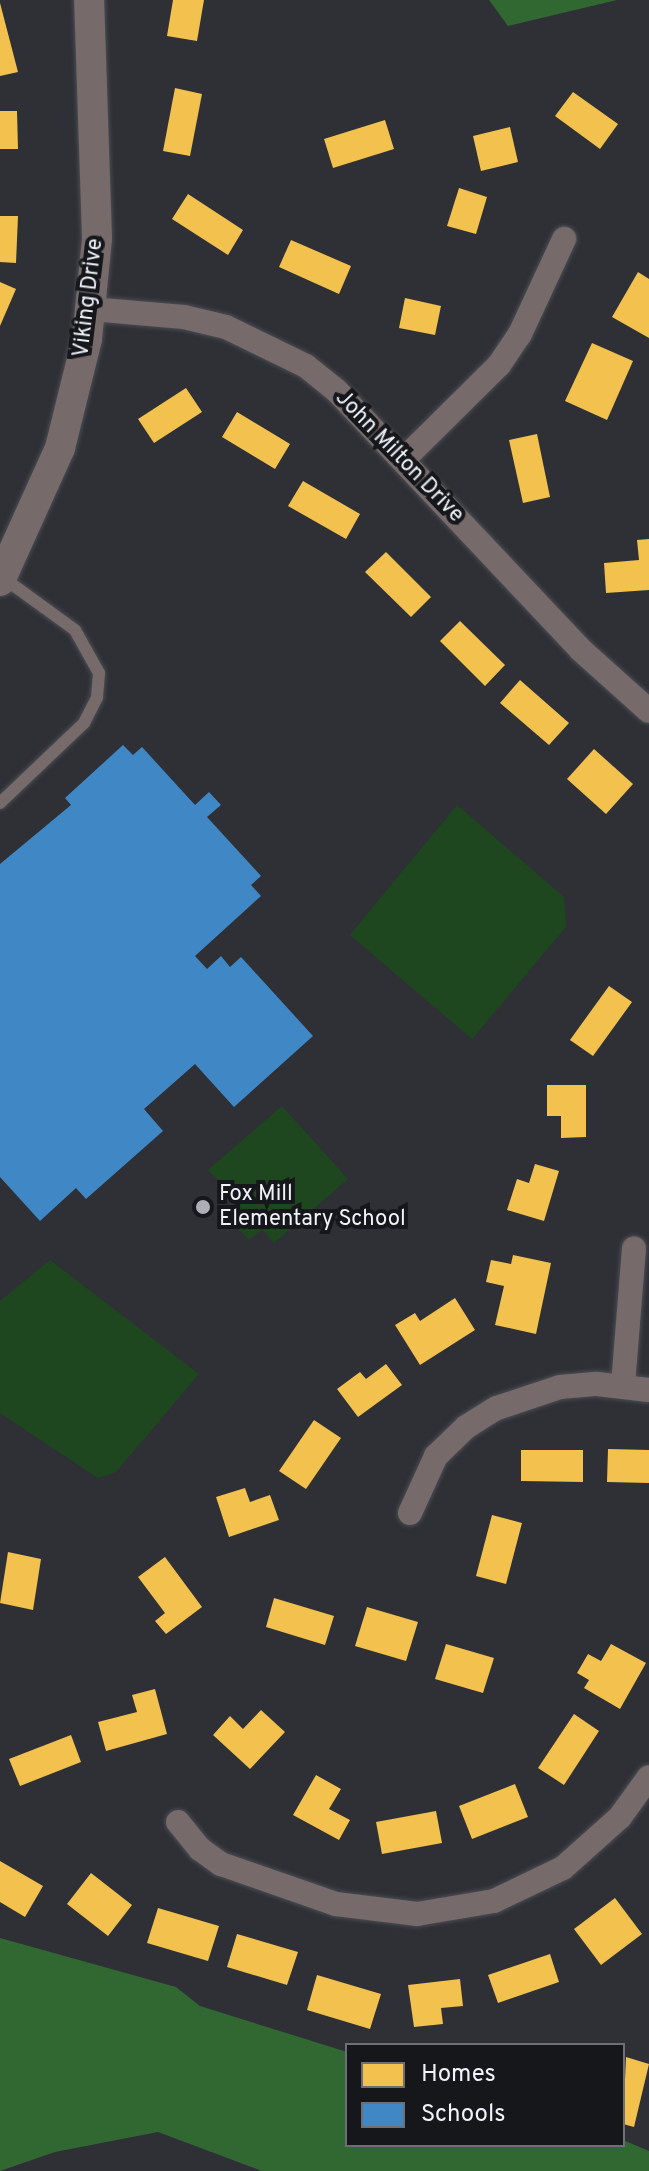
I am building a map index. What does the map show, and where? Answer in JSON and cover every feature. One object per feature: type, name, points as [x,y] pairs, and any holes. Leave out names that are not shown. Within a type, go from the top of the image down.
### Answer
[{"type":"street","name":"Viking Drive","points":[[1,579],[60,448],[91,309],[97,194],[89,0]]},
{"type":"street","points":[[403,460],[499,365],[520,334],[564,239]]},
{"type":"street","name":"John Milton Drive","points":[[91,309],[184,317],[266,342],[336,390],[581,650],[647,705]]},
{"type":"street","points":[[623,1385],[634,1248]]},
{"type":"street","points":[[410,1513],[436,1456],[487,1415],[560,1387],[623,1385],[649,1390]]},
{"type":"street","points":[[178,1822],[200,1849],[221,1864],[336,1904],[417,1914],[494,1901],[563,1868],[620,1817],[649,1777]]},
{"type":"lane","points":[[0,803],[84,723],[97,697],[99,673],[75,630],[1,579]]},
{"type":"green space","points":[[489,0],[617,0],[508,26]]},
{"type":"green space","points":[[457,805],[564,897],[566,927],[472,1039],[350,935]]},
{"type":"green space","points":[[282,1106],[348,1179],[274,1243],[262,1229],[249,1240],[224,1214],[238,1200],[208,1170]]},
{"type":"green space","points":[[50,1260],[199,1374],[116,1472],[98,1478],[0,1413],[0,1301]]},
{"type":"green space","points":[[0,1938],[176,1987],[200,2006],[345,2051],[345,2147],[625,2147],[625,2141],[649,2151],[649,2171],[262,2171],[158,2132],[55,2152],[0,2171]]},
{"type":"building: Homes","points":[[173,0],[204,0],[197,41],[167,36]]},
{"type":"building: Homes","points":[[0,3],[18,72],[0,76]]},
{"type":"building: Homes","points":[[175,88],[202,94],[190,156],[163,151]]},
{"type":"building: Homes","points":[[573,92],[618,124],[600,149],[555,116]]},
{"type":"building: Homes","points":[[0,111],[17,111],[18,149],[0,149]]},
{"type":"building: Homes","points":[[385,120],[394,149],[333,168],[324,139]]},
{"type":"building: Homes","points":[[510,127],[518,162],[481,171],[473,136]]},
{"type":"building: Homes","points":[[459,188],[487,197],[476,234],[447,226]]},
{"type":"building: Homes","points":[[188,194],[243,230],[228,255],[172,219]]},
{"type":"building: Homes","points":[[0,216],[18,216],[16,263],[0,262]]},
{"type":"building: Homes","points":[[291,240],[351,266],[339,294],[279,267]]},
{"type":"building: Homes","points":[[638,272],[649,279],[649,338],[612,317]]},
{"type":"building: Homes","points":[[0,282],[16,289],[0,326]]},
{"type":"building: Homes","points":[[405,298],[441,306],[435,335],[399,328]]},
{"type":"building: Homes","points":[[592,343],[633,361],[607,420],[565,401]]},
{"type":"building: Homes","points":[[186,388],[202,412],[154,443],[138,419]]},
{"type":"building: Homes","points":[[237,412],[290,444],[275,469],[222,437]]},
{"type":"building: Homes","points":[[537,434],[550,497],[523,503],[509,440]]},
{"type":"building: Homes","points":[[303,481],[360,514],[346,539],[288,506]]},
{"type":"building: Homes","points":[[649,539],[649,590],[606,593],[604,563],[639,560],[637,540]]},
{"type":"building: Homes","points":[[386,552],[431,597],[411,617],[365,572]]},
{"type":"building: Homes","points":[[460,621],[505,665],[485,686],[440,641]]},
{"type":"building: Homes","points":[[520,680],[569,723],[549,745],[500,703]]},
{"type":"building: Homes","points":[[594,749],[633,784],[606,814],[567,779]]},
{"type":"building: Homes","points":[[609,986],[632,1002],[593,1056],[570,1040]]},
{"type":"building: Homes","points":[[547,1085],[586,1085],[586,1137],[561,1138],[561,1116],[547,1116]]},
{"type":"building: Homes","points":[[535,1164],[559,1171],[544,1221],[507,1210],[517,1179],[529,1183]]},
{"type":"building: Homes","points":[[513,1255],[551,1263],[536,1334],[495,1325],[504,1286],[486,1282],[491,1260],[511,1264]]},
{"type":"building: Homes","points":[[455,1298],[475,1330],[420,1365],[395,1325],[415,1313],[420,1321]]},
{"type":"building: Homes","points":[[386,1364],[402,1385],[358,1417],[337,1389],[360,1372],[366,1379]]},
{"type":"building: Homes","points":[[314,1420],[341,1438],[306,1489],[279,1471]]},
{"type":"building: Homes","points":[[608,1449],[649,1450],[649,1483],[607,1482]]},
{"type":"building: Homes","points":[[521,1450],[583,1450],[583,1482],[521,1481]]},
{"type":"building: Homes","points":[[245,1488],[250,1502],[270,1495],[279,1520],[229,1537],[216,1497]]},
{"type":"building: Homes","points":[[492,1515],[522,1523],[506,1584],[476,1576]]},
{"type":"building: Homes","points":[[8,1552],[41,1559],[33,1610],[0,1603]]},
{"type":"building: Homes","points":[[165,1557],[202,1607],[166,1634],[155,1621],[165,1613],[138,1577]]},
{"type":"building: Homes","points":[[274,1598],[334,1616],[325,1645],[266,1627]]},
{"type":"building: Homes","points":[[367,1607],[418,1622],[406,1661],[355,1646]]},
{"type":"building: Homes","points":[[446,1644],[494,1658],[483,1693],[435,1679]]},
{"type":"building: Homes","points":[[611,1644],[646,1663],[620,1709],[584,1688],[589,1680],[577,1673],[588,1654],[601,1661]]},
{"type":"building: Homes","points":[[155,1689],[167,1734],[106,1751],[98,1722],[137,1712],[132,1695]]},
{"type":"building: Homes","points":[[261,1710],[285,1732],[250,1769],[213,1735],[230,1716],[243,1729]]},
{"type":"building: Homes","points":[[574,1714],[599,1731],[564,1785],[538,1768]]},
{"type":"building: Homes","points":[[71,1735],[81,1762],[20,1786],[9,1759]]},
{"type":"building: Homes","points":[[316,1775],[341,1789],[329,1809],[350,1820],[339,1840],[293,1815]]},
{"type":"building: Homes","points":[[515,1784],[528,1817],[472,1839],[459,1806]]},
{"type":"building: Homes","points":[[436,1811],[442,1843],[382,1854],[376,1822]]},
{"type":"building: Homes","points":[[0,1861],[43,1886],[25,1917],[0,1902]]},
{"type":"building: Homes","points":[[91,1873],[132,1905],[108,1936],[67,1904]]},
{"type":"building: Homes","points":[[615,1898],[642,1934],[601,1965],[574,1929]]},
{"type":"building: Homes","points":[[158,1908],[219,1926],[208,1961],[147,1943]]},
{"type":"building: Homes","points":[[237,1934],[298,1952],[287,1985],[227,1967]]},
{"type":"building: Homes","points":[[550,1954],[559,1982],[498,2003],[488,1975]]},
{"type":"building: Homes","points":[[317,1975],[381,1994],[370,2029],[307,2010]]},
{"type":"building: Homes","points":[[460,1979],[463,2006],[441,2008],[443,2024],[414,2027],[408,1985]]},
{"type":"building: Homes","points":[[626,2057],[649,2064],[634,2127],[625,2125]]},
{"type":"building: Schools","points":[[123,745],[133,755],[142,747],[195,805],[209,792],[221,805],[207,817],[261,876],[251,885],[261,896],[195,956],[207,969],[221,956],[230,967],[241,957],[313,1036],[234,1107],[195,1064],[144,1109],[163,1131],[86,1199],[76,1188],[40,1221],[0,1177],[0,864],[71,805],[65,798]]},
{"type":"place","name":"Fox Mill Elementary School","points":[[203,1207]]}]
